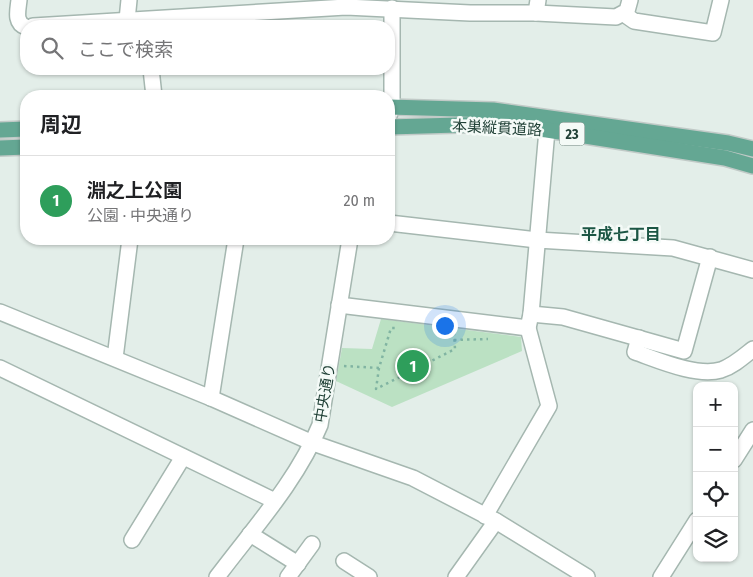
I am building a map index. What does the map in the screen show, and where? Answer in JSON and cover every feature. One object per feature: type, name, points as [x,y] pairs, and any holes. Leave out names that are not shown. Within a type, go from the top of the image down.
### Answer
[{"type":"main road","name":"本巣縦貫道路","points":[[395,110],[493,110],[548,124],[725,158],[753,166]]},
{"type":"main road","name":"本巣縦貫道路","points":[[395,126],[548,124],[728,143],[753,150]]},
{"type":"main road","points":[[0,130],[20,129]]},
{"type":"main road","points":[[0,148],[20,148]]},
{"type":"street","points":[[19,0],[17,16],[20,24]]},
{"type":"street","points":[[127,20],[129,0]]},
{"type":"street","points":[[184,20],[346,7],[470,13],[537,7],[616,17],[627,7],[634,21],[713,33],[721,0]]},
{"type":"street","points":[[392,8],[392,20]]},
{"type":"street","points":[[152,75],[154,90]]},
{"type":"street","points":[[390,90],[391,75]]},
{"type":"street","points":[[456,577],[490,518],[549,406],[529,321],[548,124]]},
{"type":"street","points":[[395,224],[537,240],[673,248],[753,270]]},
{"type":"street","points":[[115,358],[129,245]]},
{"type":"street","points":[[211,398],[235,245]]},
{"type":"street","name":"中央通り","points":[[217,577],[275,501],[313,443],[320,425],[349,245]]},
{"type":"street","points":[[339,305],[454,320],[529,321],[563,317],[684,351],[710,257]]},
{"type":"street","points":[[0,312],[211,398],[313,443],[412,478],[490,518],[586,577]]},
{"type":"street","points":[[639,338],[634,352],[677,367],[702,371],[721,370],[739,361],[753,348]]},
{"type":"street","points":[[0,368],[275,501]]},
{"type":"street","points":[[738,454],[753,430]]},
{"type":"street","points":[[132,540],[182,457]]},
{"type":"street","points":[[661,577],[693,526]]},
{"type":"street","points":[[250,534],[298,564]]},
{"type":"street","points":[[288,577],[312,544]]},
{"type":"street","points":[[344,561],[369,577]]},
{"type":"path","points":[[400,328],[390,328],[379,368],[376,390],[455,349],[454,320]]},
{"type":"path","points":[[454,340],[493,339]]},
{"type":"path","points":[[330,364],[379,368]]},
{"type":"green space","points":[[381,319],[521,337],[522,351],[392,407],[336,381],[342,348],[372,349]]},
{"type":"place","name":"淵之上公園","points":[[413,366]]},
{"type":"district","name":"平成七丁目","points":[[621,234]]}]
